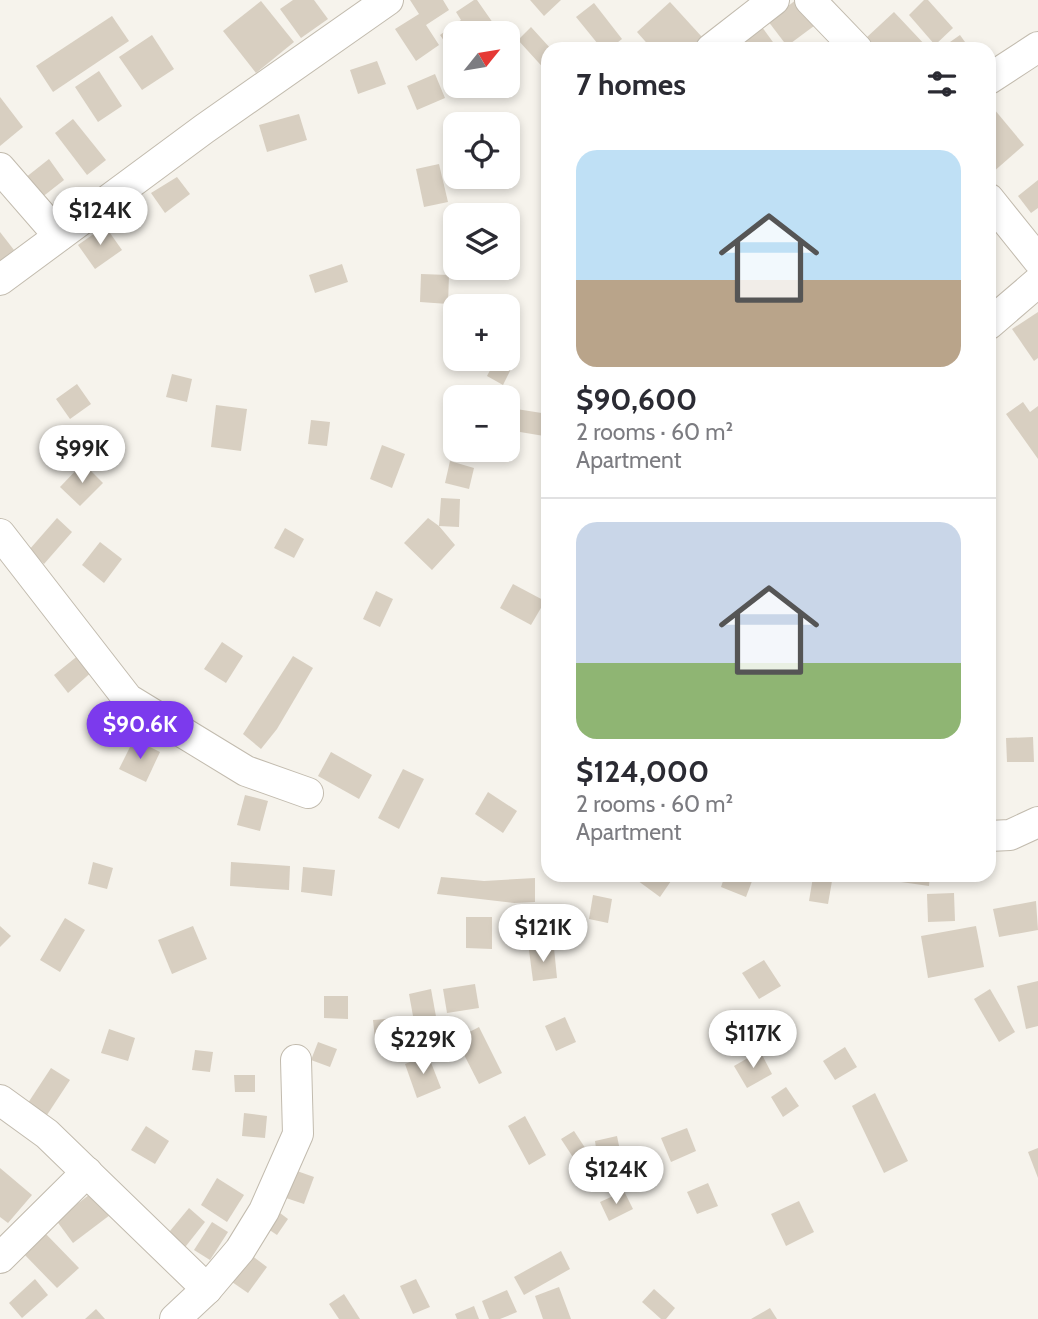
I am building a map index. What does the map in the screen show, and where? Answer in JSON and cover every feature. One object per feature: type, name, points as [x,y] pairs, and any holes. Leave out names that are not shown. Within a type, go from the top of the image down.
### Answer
[{"type":"street","points":[[0,280],[204,129],[388,0]]},
{"type":"street","points":[[719,42],[774,0]]},
{"type":"street","points":[[810,0],[850,42]]},
{"type":"street","points":[[996,74],[1038,47]]},
{"type":"street","points":[[0,168],[59,236]]},
{"type":"street","points":[[996,208],[1038,260]]},
{"type":"street","points":[[996,318],[1038,282]]},
{"type":"street","points":[[0,534],[128,699],[246,771],[308,793]]},
{"type":"street","points":[[996,836],[1010,835],[1038,822]]},
{"type":"street","points":[[175,1319],[207,1289],[240,1250],[264,1211],[298,1134],[296,1060]]},
{"type":"street","points":[[0,1100],[47,1134],[207,1289]]},
{"type":"street","points":[[0,1258],[87,1172]]},
{"type":"building","points":[[293,0],[314,0],[328,19],[301,38],[280,9]]},
{"type":"building","points":[[410,0],[443,0],[449,10],[426,25],[439,45],[416,61],[395,29],[419,14]]},
{"type":"building","points":[[477,0],[492,21],[460,21],[456,12]]},
{"type":"building","points":[[530,0],[561,0],[544,16]]},
{"type":"building","points":[[796,0],[818,23],[792,42],[784,42],[768,21]]},
{"type":"building","points":[[924,0],[928,0],[953,28],[938,42],[932,42],[909,15]]},
{"type":"building","points":[[261,1],[294,42],[256,73],[223,31]]},
{"type":"building","points":[[670,2],[702,37],[697,42],[646,42],[637,32]]},
{"type":"building","points":[[594,3],[622,39],[618,42],[596,42],[576,17]]},
{"type":"building","points":[[894,12],[922,42],[869,42],[866,38]]},
{"type":"building","points":[[112,16],[129,41],[53,92],[36,66]]},
{"type":"building","points":[[531,27],[545,42],[541,42],[541,65],[520,42],[520,38]]},
{"type":"building","points":[[762,27],[773,42],[741,42]]},
{"type":"building","points":[[152,35],[174,69],[142,90],[119,57]]},
{"type":"building","points":[[960,35],[965,42],[950,42]]},
{"type":"building","points":[[377,61],[386,84],[358,94],[350,70]]},
{"type":"building","points":[[99,71],[122,106],[98,122],[75,87]]},
{"type":"building","points":[[435,74],[445,98],[417,110],[407,86]]},
{"type":"building","points":[[0,97],[23,127],[0,146]]},
{"type":"building","points":[[996,111],[1024,145],[996,170]]},
{"type":"building","points":[[299,114],[307,140],[267,152],[259,125]]},
{"type":"building","points":[[73,119],[106,160],[87,175],[55,133]]},
{"type":"building","points":[[49,159],[64,180],[41,198],[25,178]]},
{"type":"building","points":[[439,164],[448,202],[424,207],[416,169]]},
{"type":"building","points":[[177,177],[190,194],[165,213],[151,193]]},
{"type":"building","points":[[1038,180],[1038,208],[1031,213],[1018,196]]},
{"type":"building","points":[[105,226],[122,250],[95,269],[78,245]]},
{"type":"building","points":[[0,232],[14,250],[0,261]]},
{"type":"building","points":[[342,264],[348,282],[315,293],[309,275]]},
{"type":"building","points":[[421,274],[443,275],[443,280],[449,280],[448,294],[443,294],[443,304],[420,302]]},
{"type":"building","points":[[1038,312],[1038,358],[1034,361],[1012,329]]},
{"type":"building","points":[[490,371],[510,371],[503,385],[487,376]]},
{"type":"building","points":[[172,374],[192,379],[187,402],[166,397]]},
{"type":"building","points":[[77,384],[91,404],[70,419],[56,399]]},
{"type":"building","points":[[1023,402],[1030,412],[1038,406],[1038,459],[1006,414]]},
{"type":"building","points":[[216,405],[247,409],[241,451],[211,447]]},
{"type":"building","points":[[520,410],[541,413],[541,436],[520,432]]},
{"type":"building","points":[[311,420],[330,422],[327,446],[308,444]]},
{"type":"building","points":[[382,445],[405,454],[392,488],[370,479]]},
{"type":"building","points":[[450,462],[474,468],[469,489],[445,483]]},
{"type":"building","points":[[83,463],[103,483],[80,506],[60,487]]},
{"type":"building","points":[[441,498],[460,499],[459,527],[439,526]]},
{"type":"building","points":[[57,518],[72,532],[44,564],[29,550]]},
{"type":"building","points":[[428,518],[439,526],[455,545],[432,570],[404,543]]},
{"type":"building","points":[[285,528],[304,539],[294,558],[274,548]]},
{"type":"building","points":[[100,542],[122,559],[104,583],[82,565]]},
{"type":"building","points":[[513,584],[541,599],[541,608],[531,625],[500,608]]},
{"type":"building","points":[[376,591],[393,599],[380,627],[363,619]]},
{"type":"building","points":[[222,642],[243,656],[226,683],[204,669]]},
{"type":"building","points":[[80,654],[94,670],[68,693],[54,675]]},
{"type":"building","points":[[293,656],[313,668],[277,729],[261,749],[243,734]]},
{"type":"building","points":[[1033,737],[1034,762],[1007,762],[1006,738]]},
{"type":"building","points":[[134,739],[160,752],[146,782],[119,769]]},
{"type":"building","points":[[331,752],[372,775],[359,799],[318,776]]},
{"type":"building","points":[[403,769],[424,779],[399,829],[378,818]]},
{"type":"building","points":[[488,792],[517,811],[503,833],[475,814]]},
{"type":"building","points":[[245,795],[268,801],[260,831],[237,825]]},
{"type":"building","points":[[93,862],[113,868],[107,889],[88,884]]},
{"type":"building","points":[[231,862],[290,866],[289,890],[230,886]]},
{"type":"building","points":[[303,867],[335,870],[332,896],[301,892]]},
{"type":"building","points":[[441,877],[484,881],[535,878],[535,902],[514,903],[437,894]]},
{"type":"building","points":[[640,882],[670,882],[660,897]]},
{"type":"building","points":[[723,882],[752,882],[746,897],[721,887]]},
{"type":"building","points":[[812,882],[832,882],[828,904],[809,901]]},
{"type":"building","points":[[901,882],[929,882],[929,886]]},
{"type":"building","points":[[954,893],[955,921],[928,922],[927,894]]},
{"type":"building","points":[[593,895],[612,899],[608,923],[589,919]]},
{"type":"building","points":[[1036,901],[1038,930],[999,937],[993,909]]},
{"type":"building","points":[[466,917],[492,917],[492,949],[466,948]]},
{"type":"building","points":[[65,918],[85,930],[60,972],[40,960]]},
{"type":"building","points":[[0,926],[11,936],[0,947]]},
{"type":"building","points":[[193,926],[207,959],[172,974],[158,940]]},
{"type":"building","points":[[976,926],[984,967],[928,978],[921,936]]},
{"type":"building","points":[[554,948],[557,978],[533,981],[529,950]]},
{"type":"building","points":[[764,960],[781,986],[759,999],[742,973]]},
{"type":"building","points":[[1038,981],[1038,1026],[1026,1029],[1017,986]]},
{"type":"building","points":[[475,984],[479,1008],[447,1013],[443,989]]},
{"type":"building","points":[[431,989],[437,1022],[415,1027],[409,994]]},
{"type":"building","points":[[990,989],[1015,1032],[999,1042],[974,999]]},
{"type":"building","points":[[324,996],[348,996],[348,1019],[324,1018]]},
{"type":"building","points":[[565,1017],[576,1042],[556,1051],[545,1026]]},
{"type":"building","points":[[399,1018],[402,1047],[376,1049],[373,1020]]},
{"type":"building","points":[[479,1027],[502,1073],[479,1084],[456,1039]]},
{"type":"building","points":[[109,1029],[135,1038],[128,1061],[101,1053]]},
{"type":"building","points":[[318,1042],[337,1049],[330,1067],[311,1060]]},
{"type":"building","points":[[845,1047],[857,1067],[835,1080],[823,1061]]},
{"type":"building","points":[[195,1050],[213,1052],[210,1072],[192,1070]]},
{"type":"building","points":[[760,1051],[772,1074],[747,1088],[734,1066]]},
{"type":"building","points":[[428,1055],[441,1088],[417,1098],[405,1064]]},
{"type":"building","points":[[51,1068],[70,1080],[45,1118],[26,1106]]},
{"type":"building","points":[[234,1075],[255,1075],[255,1092],[235,1092]]},
{"type":"building","points":[[786,1087],[799,1106],[783,1117],[771,1097]]},
{"type":"building","points":[[875,1093],[908,1161],[884,1173],[852,1106]]},
{"type":"building","points":[[244,1113],[267,1116],[265,1138],[242,1136]]},
{"type":"building","points":[[525,1116],[546,1155],[529,1165],[508,1126]]},
{"type":"building","points":[[146,1126],[169,1141],[155,1164],[131,1150]]},
{"type":"building","points":[[687,1128],[696,1151],[671,1162],[661,1138]]},
{"type":"building","points":[[574,1131],[599,1169],[586,1177],[561,1139]]},
{"type":"building","points":[[617,1136],[623,1165],[599,1169],[595,1141]]},
{"type":"building","points":[[1038,1148],[1038,1178],[1028,1152]]},
{"type":"building","points":[[0,1168],[32,1195],[8,1223],[0,1217]]},
{"type":"building","points":[[297,1171],[314,1177],[304,1204],[286,1198]]},
{"type":"building","points":[[217,1178],[244,1195],[227,1222],[201,1205]]},
{"type":"building","points":[[708,1183],[718,1206],[697,1214],[687,1192]]},
{"type":"building","points":[[624,1191],[633,1209],[609,1221],[600,1202]]},
{"type":"building","points":[[93,1192],[110,1215],[73,1243],[56,1220]]},
{"type":"building","points":[[799,1201],[814,1232],[786,1246],[771,1214]]},
{"type":"building","points":[[189,1208],[205,1222],[182,1251],[165,1237]]},
{"type":"building","points":[[276,1210],[288,1219],[277,1235],[265,1227]]},
{"type":"building","points":[[212,1222],[228,1232],[210,1260],[194,1250]]},
{"type":"building","points":[[43,1231],[79,1268],[57,1288],[22,1252]]},
{"type":"building","points":[[561,1251],[570,1269],[524,1295],[514,1277]]},
{"type":"building","points":[[251,1255],[267,1267],[248,1293],[232,1282]]},
{"type":"building","points":[[35,1279],[48,1295],[22,1318],[9,1303]]},
{"type":"building","points":[[416,1279],[430,1307],[413,1314],[400,1286]]},
{"type":"building","points":[[559,1287],[571,1319],[543,1319],[535,1296]]},
{"type":"building","points":[[654,1289],[675,1308],[666,1319],[661,1319],[642,1302]]},
{"type":"building","points":[[507,1290],[517,1312],[500,1319],[489,1319],[482,1301]]},
{"type":"building","points":[[344,1294],[360,1319],[339,1319],[329,1304]]},
{"type":"building","points":[[474,1306],[479,1319],[457,1319],[455,1314]]},
{"type":"building","points":[[770,1308],[777,1319],[751,1319]]},
{"type":"building","points":[[96,1309],[105,1319],[85,1319]]}]
